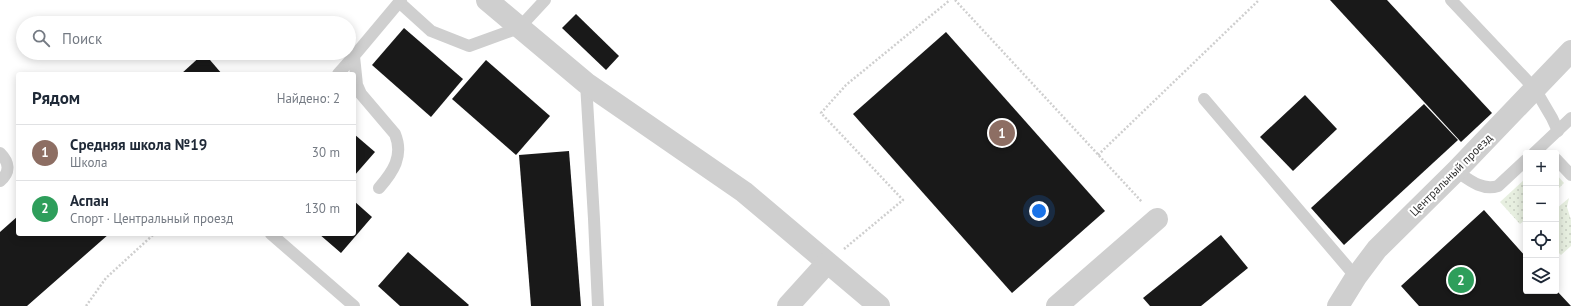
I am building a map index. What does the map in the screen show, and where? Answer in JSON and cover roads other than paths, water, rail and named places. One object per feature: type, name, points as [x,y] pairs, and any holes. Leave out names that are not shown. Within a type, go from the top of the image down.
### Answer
[{"type":"street","points":[[487,0],[586,83],[744,192],[879,306]]},
{"type":"street","name":"Центральный проезд","points":[[1338,306],[1356,276],[1378,249],[1456,171],[1571,51]]},
{"type":"street","points":[[1057,306],[1157,219]]},
{"type":"street","points":[[788,306],[827,263]]},
{"type":"lane","points":[[356,54],[400,1],[431,31],[469,46],[519,28],[545,0]]},
{"type":"lane","points":[[1451,0],[1535,89],[1558,131]]},
{"type":"lane","points":[[340,72],[350,60]]},
{"type":"lane","points":[[354,60],[356,72]]},
{"type":"lane","points":[[356,75],[357,84],[361,94],[395,134],[398,142],[399,153],[396,166],[379,188]]},
{"type":"lane","points":[[586,83],[598,306]]},
{"type":"lane","points":[[1204,99],[1356,276]]},
{"type":"lane","points":[[1543,150],[1558,131],[1571,118]]},
{"type":"lane","points":[[0,152],[7,161],[8,167],[7,173],[0,181]]},
{"type":"lane","points":[[1559,162],[1571,175]]},
{"type":"lane","points":[[1456,171],[1480,186],[1492,188],[1498,186],[1523,163]]},
{"type":"lane","points":[[273,236],[354,306]]},
{"type":"place","name":"Средняя школа №19","points":[[1002,133]]},
{"type":"place","name":"Аспан","points":[[1461,280]]}]
